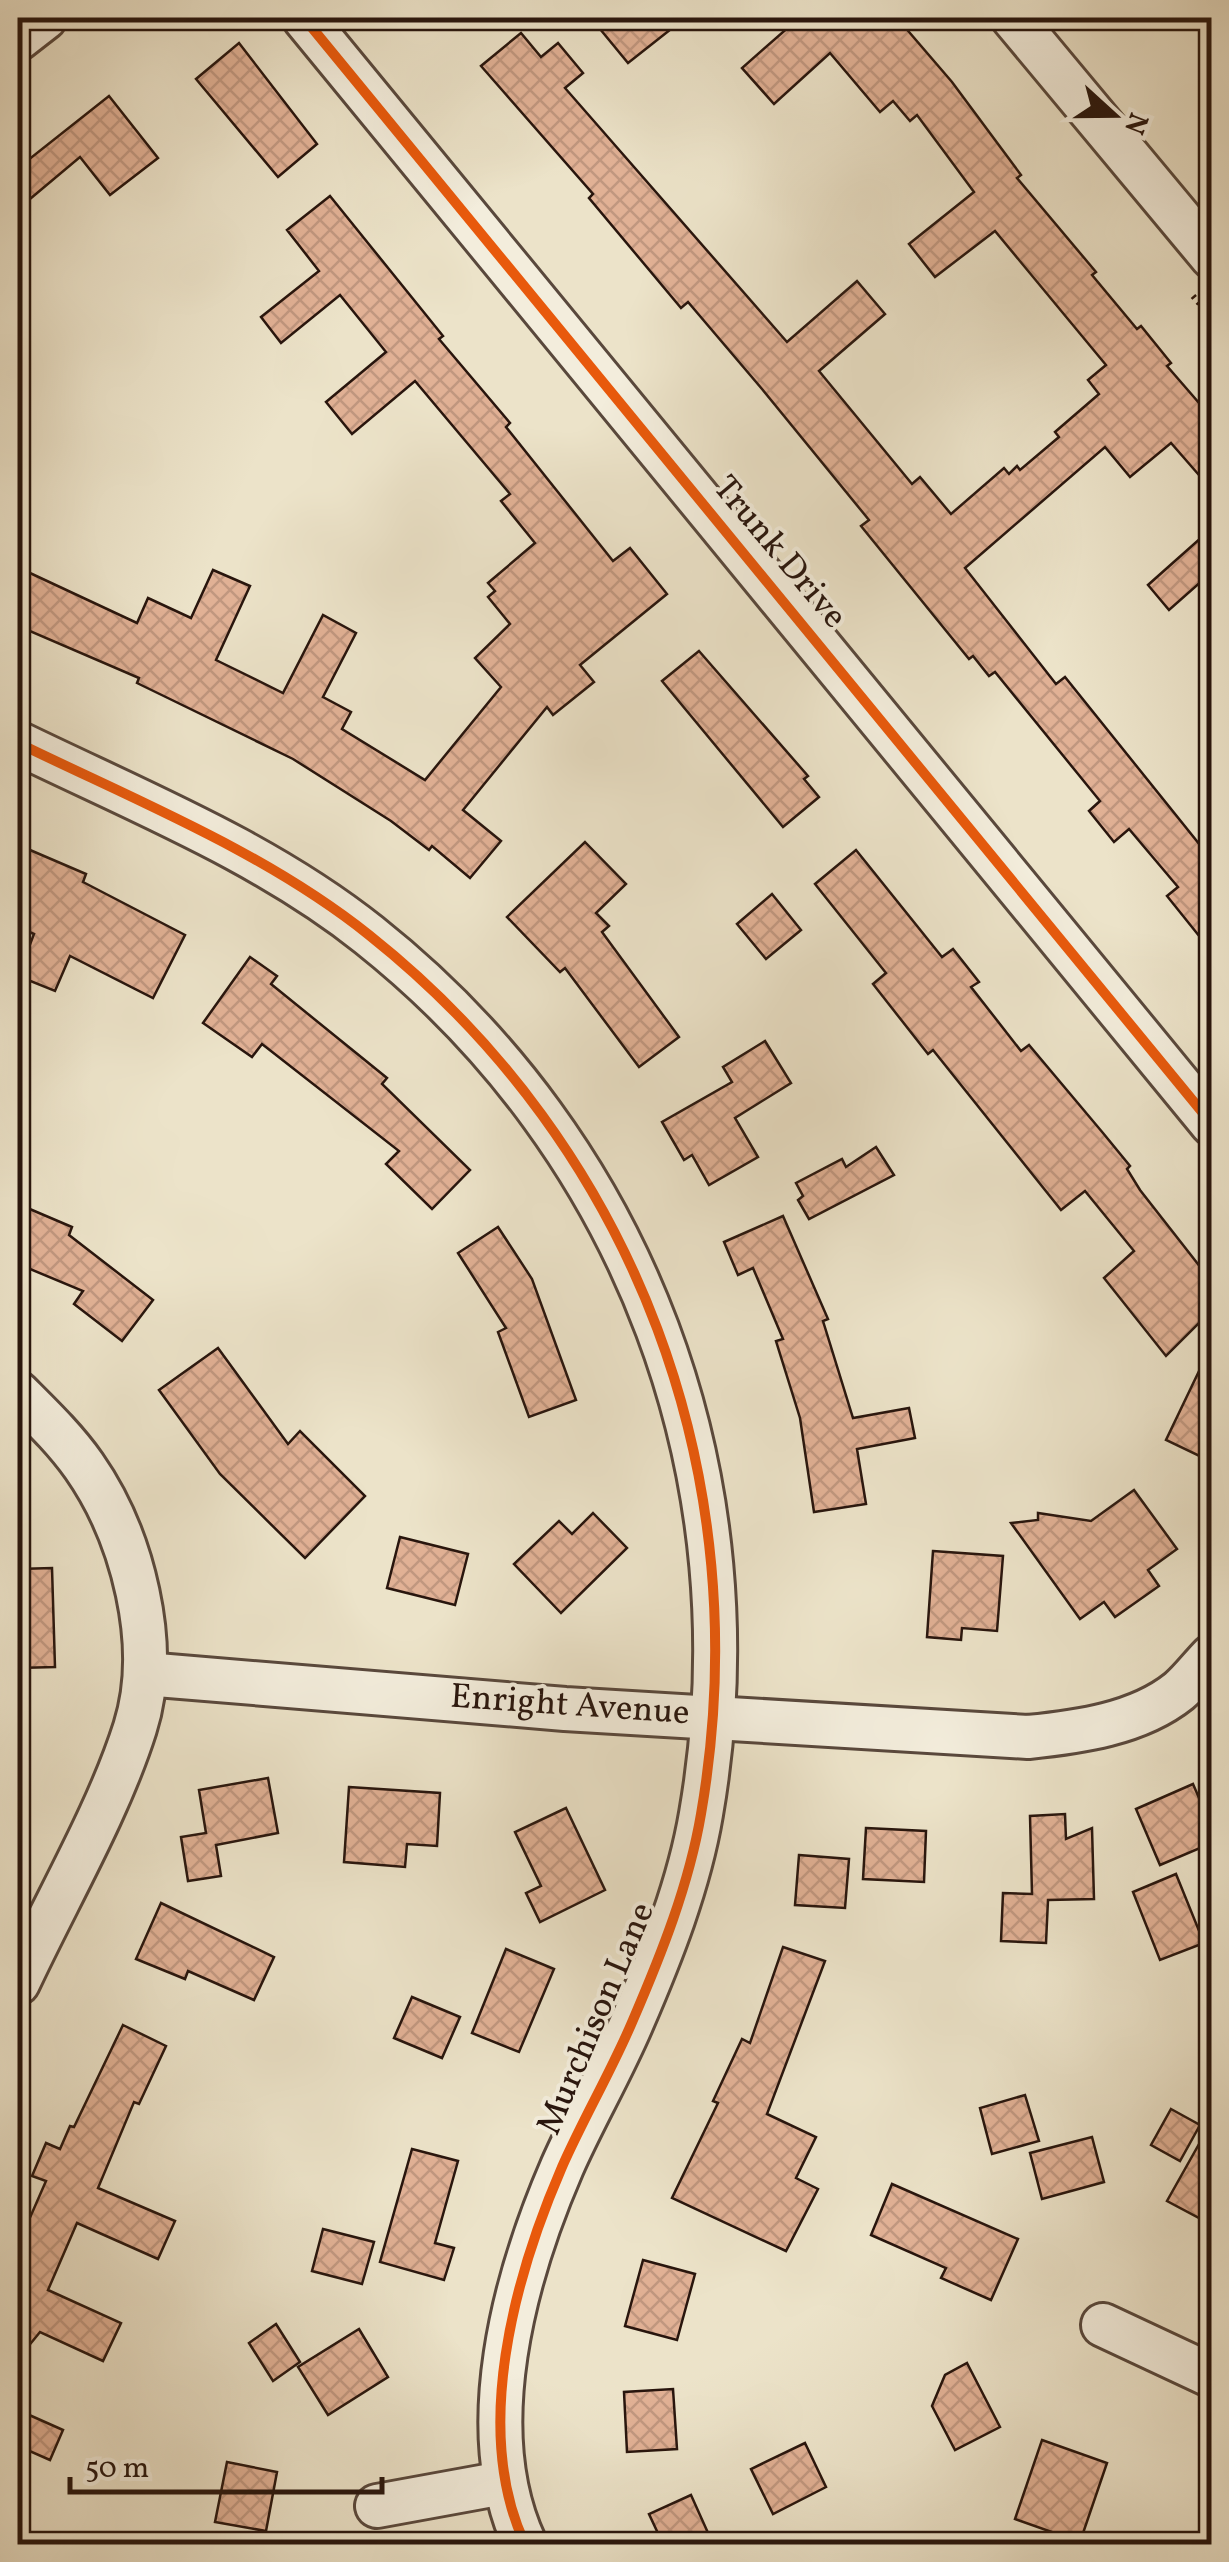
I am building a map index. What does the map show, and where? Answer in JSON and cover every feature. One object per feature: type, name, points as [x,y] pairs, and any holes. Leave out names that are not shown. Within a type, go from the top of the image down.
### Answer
[{"type":"street","points":[[18,39],[45,18]]},
{"type":"street","name":"Trunk Drive","points":[[304,18],[1212,1124]]},
{"type":"street","points":[[1013,18],[1212,257]]},
{"type":"street","name":"Murchison Lane","points":[[18,743],[231,847],[302,887],[369,935],[432,990],[515,1079],[582,1169],[626,1252],[662,1337],[688,1420],[716,1594],[712,1715],[700,1816],[677,1907],[632,2023],[562,2169],[534,2246],[498,2412],[504,2483],[525,2544]]},
{"type":"street","points":[[18,1393],[86,1468],[113,1521],[132,1576],[143,1633],[145,1674],[136,1725],[121,1765],[18,1983]]},
{"type":"street","name":"Enright Avenue","points":[[145,1674],[565,1708],[1028,1737],[1073,1733],[1120,1720],[1178,1692],[1212,1656]]},
{"type":"street","points":[[1102,2325],[1212,2376]]},
{"type":"street","points":[[377,2506],[504,2483]]},
{"type":"building","points":[[591,18],[685,18],[628,63]]},
{"type":"building","points":[[799,18],[897,18],[952,82],[1021,175],[1017,178],[1096,272],[1092,275],[1137,329],[1141,326],[1171,363],[1167,366],[1212,418],[1212,490],[1171,443],[1130,477],[1105,447],[965,568],[1056,684],[1065,677],[1212,860],[1212,952],[1167,896],[1178,887],[1129,829],[1114,842],[1089,811],[1100,801],[995,672],[989,676],[973,656],[969,659],[861,526],[869,520],[762,389],[688,302],[681,308],[589,198],[593,194],[481,66],[521,33],[541,57],[558,43],[583,73],[565,88],[787,342],[857,281],[885,314],[819,371],[912,484],[920,477],[951,514],[1004,468],[1009,474],[1017,466],[1020,470],[1059,437],[1055,432],[1099,394],[1088,380],[1106,365],[995,231],[935,277],[909,244],[974,192],[917,115],[910,121],[893,101],[880,112],[830,53],[774,104],[742,68]]},
{"type":"building","points":[[239,43],[317,144],[278,177],[196,79]]},
{"type":"building","points":[[109,96],[158,158],[110,195],[80,157],[18,209],[18,168]]},
{"type":"building","points":[[330,196],[443,336],[439,339],[510,423],[506,427],[613,561],[630,548],[667,594],[580,665],[594,682],[553,715],[547,707],[463,810],[501,841],[470,878],[432,846],[429,850],[293,759],[137,683],[139,678],[18,626],[18,599],[30,573],[137,623],[148,598],[191,618],[213,570],[250,586],[216,660],[283,693],[323,615],[356,633],[323,697],[351,712],[342,729],[425,780],[501,687],[475,658],[510,624],[488,597],[495,591],[488,583],[535,543],[501,501],[510,494],[415,381],[352,434],[326,402],[386,352],[340,295],[281,343],[261,317],[319,271],[287,230]]},
{"type":"building","points":[[1212,528],[1212,572],[1169,610],[1148,585]]},
{"type":"building","points":[[699,651],[808,776],[804,779],[819,797],[783,827],[662,681]]},
{"type":"building","points":[[585,842],[626,884],[596,913],[609,926],[602,932],[679,1037],[639,1067],[565,968],[560,972],[507,917]]},
{"type":"building","points":[[30,850],[86,874],[83,882],[185,935],[153,998],[70,956],[55,991],[18,976],[34,934],[18,927],[18,879]]},
{"type":"building","points":[[856,850],[942,957],[953,949],[979,982],[971,987],[1021,1051],[1029,1045],[1130,1166],[1127,1169],[1140,1190],[1212,1282],[1212,1310],[1166,1356],[1104,1278],[1134,1251],[1085,1191],[1061,1210],[933,1050],[928,1054],[873,984],[886,973],[815,884]]},
{"type":"building","points":[[772,894],[801,930],[766,959],[737,924]]},
{"type":"building","points":[[250,957],[277,976],[271,984],[387,1078],[382,1084],[470,1170],[432,1209],[386,1164],[399,1151],[262,1044],[252,1057],[203,1023]]},
{"type":"building","points":[[765,1041],[791,1083],[735,1118],[758,1157],[709,1185],[692,1155],[684,1160],[662,1122],[732,1082],[723,1067]]},
{"type":"building","points":[[876,1147],[894,1175],[809,1219],[798,1200],[803,1196],[796,1183],[842,1159],[846,1167]]},
{"type":"building","points":[[18,1204],[72,1227],[69,1235],[153,1300],[122,1341],[74,1304],[83,1291],[18,1264]]},
{"type":"building","points":[[783,1216],[828,1319],[823,1321],[853,1418],[909,1408],[915,1438],[857,1449],[866,1504],[814,1512],[800,1418],[776,1341],[783,1339],[753,1268],[738,1275],[724,1242]]},
{"type":"building","points":[[498,1227],[532,1279],[576,1400],[529,1417],[498,1332],[506,1328],[458,1253]]},
{"type":"building","points":[[1212,1344],[1212,1462],[1166,1440]]},
{"type":"building","points":[[218,1348],[288,1444],[300,1431],[365,1496],[305,1558],[220,1474],[159,1390]]},
{"type":"building","points":[[1134,1490],[1177,1549],[1148,1570],[1159,1586],[1115,1617],[1104,1602],[1080,1619],[1011,1523],[1038,1520],[1038,1513],[1091,1521]]},
{"type":"building","points":[[593,1513],[627,1548],[561,1613],[514,1564],[559,1521],[572,1534]]},
{"type":"building","points":[[400,1537],[468,1554],[455,1605],[387,1588]]},
{"type":"building","points":[[933,1551],[1003,1556],[997,1631],[962,1628],[961,1640],[927,1637]]},
{"type":"building","points":[[52,1568],[55,1667],[18,1668],[18,1569]]},
{"type":"building","points":[[268,1778],[278,1833],[216,1845],[221,1876],[188,1881],[181,1837],[206,1833],[199,1790]]},
{"type":"building","points":[[1193,1784],[1212,1828],[1212,1843],[1160,1865],[1136,1809]]},
{"type":"building","points":[[349,1787],[440,1793],[437,1846],[407,1844],[405,1867],[344,1862]]},
{"type":"building","points":[[566,1808],[605,1890],[540,1922],[526,1893],[541,1886],[515,1832]]},
{"type":"building","points":[[1065,1814],[1066,1839],[1092,1828],[1094,1899],[1048,1900],[1046,1943],[1001,1941],[1003,1893],[1032,1894],[1030,1816]]},
{"type":"building","points":[[866,1828],[926,1831],[924,1882],[863,1879]]},
{"type":"building","points":[[799,1855],[849,1859],[845,1908],[795,1905]]},
{"type":"building","points":[[1176,1874],[1204,1943],[1160,1960],[1133,1892]]},
{"type":"building","points":[[161,1903],[274,1957],[254,2000],[188,1971],[185,1979],[136,1959]]},
{"type":"building","points":[[783,1947],[825,1961],[767,2114],[816,2137],[796,2178],[818,2189],[786,2251],[672,2198],[718,2103],[713,2101],[742,2039],[750,2043]]},
{"type":"building","points":[[506,1949],[554,1969],[519,2052],[472,2033]]},
{"type":"building","points":[[412,1997],[460,2017],[442,2058],[394,2038]]},
{"type":"building","points":[[123,2025],[166,2046],[139,2104],[134,2102],[98,2188],[175,2221],[158,2259],[77,2223],[48,2290],[121,2323],[103,2361],[40,2332],[18,2359],[18,2245],[46,2181],[32,2176],[46,2143],[60,2149],[70,2126],[74,2127]]},
{"type":"building","points":[[1025,2095],[1039,2141],[992,2154],[980,2108]]},
{"type":"building","points":[[1171,2109],[1200,2125],[1180,2161],[1151,2145]]},
{"type":"building","points":[[1212,2121],[1212,2200],[1201,2219],[1167,2201]]},
{"type":"building","points":[[1092,2137],[1104,2182],[1042,2199],[1030,2153]]},
{"type":"building","points":[[412,2149],[458,2161],[435,2243],[454,2248],[444,2280],[380,2262]]},
{"type":"building","points":[[892,2184],[1018,2239],[991,2300],[941,2278],[946,2268],[871,2235]]},
{"type":"building","points":[[323,2229],[374,2242],[362,2284],[312,2271]]},
{"type":"building","points":[[643,2260],[695,2274],[677,2340],[625,2326]]},
{"type":"building","points":[[276,2324],[300,2362],[273,2381],[249,2343]]},
{"type":"building","points":[[359,2329],[388,2377],[328,2415],[298,2367]]},
{"type":"building","points":[[967,2363],[1000,2427],[955,2450],[932,2406],[945,2375]]},
{"type":"building","points":[[673,2389],[677,2449],[627,2452],[624,2392]]},
{"type":"building","points":[[18,2410],[63,2430],[50,2460],[18,2446]]},
{"type":"building","points":[[1042,2440],[1107,2463],[1080,2542],[1015,2519]]},
{"type":"building","points":[[805,2443],[826,2487],[773,2514],[751,2469]]},
{"type":"building","points":[[227,2462],[277,2472],[266,2531],[215,2522]]},
{"type":"building","points":[[691,2495],[713,2544],[663,2544],[649,2514]]},
{"type":"cycle path","points":[[304,18],[1212,1124]]},
{"type":"cycle path","points":[[18,743],[199,830],[287,878],[369,935],[463,1020],[542,1115],[607,1218],[657,1329],[692,1445],[711,1565],[714,1689],[701,1814],[682,1893],[664,1945],[625,2039],[544,2210],[515,2305],[501,2404],[502,2453],[509,2500],[525,2544]]}]
